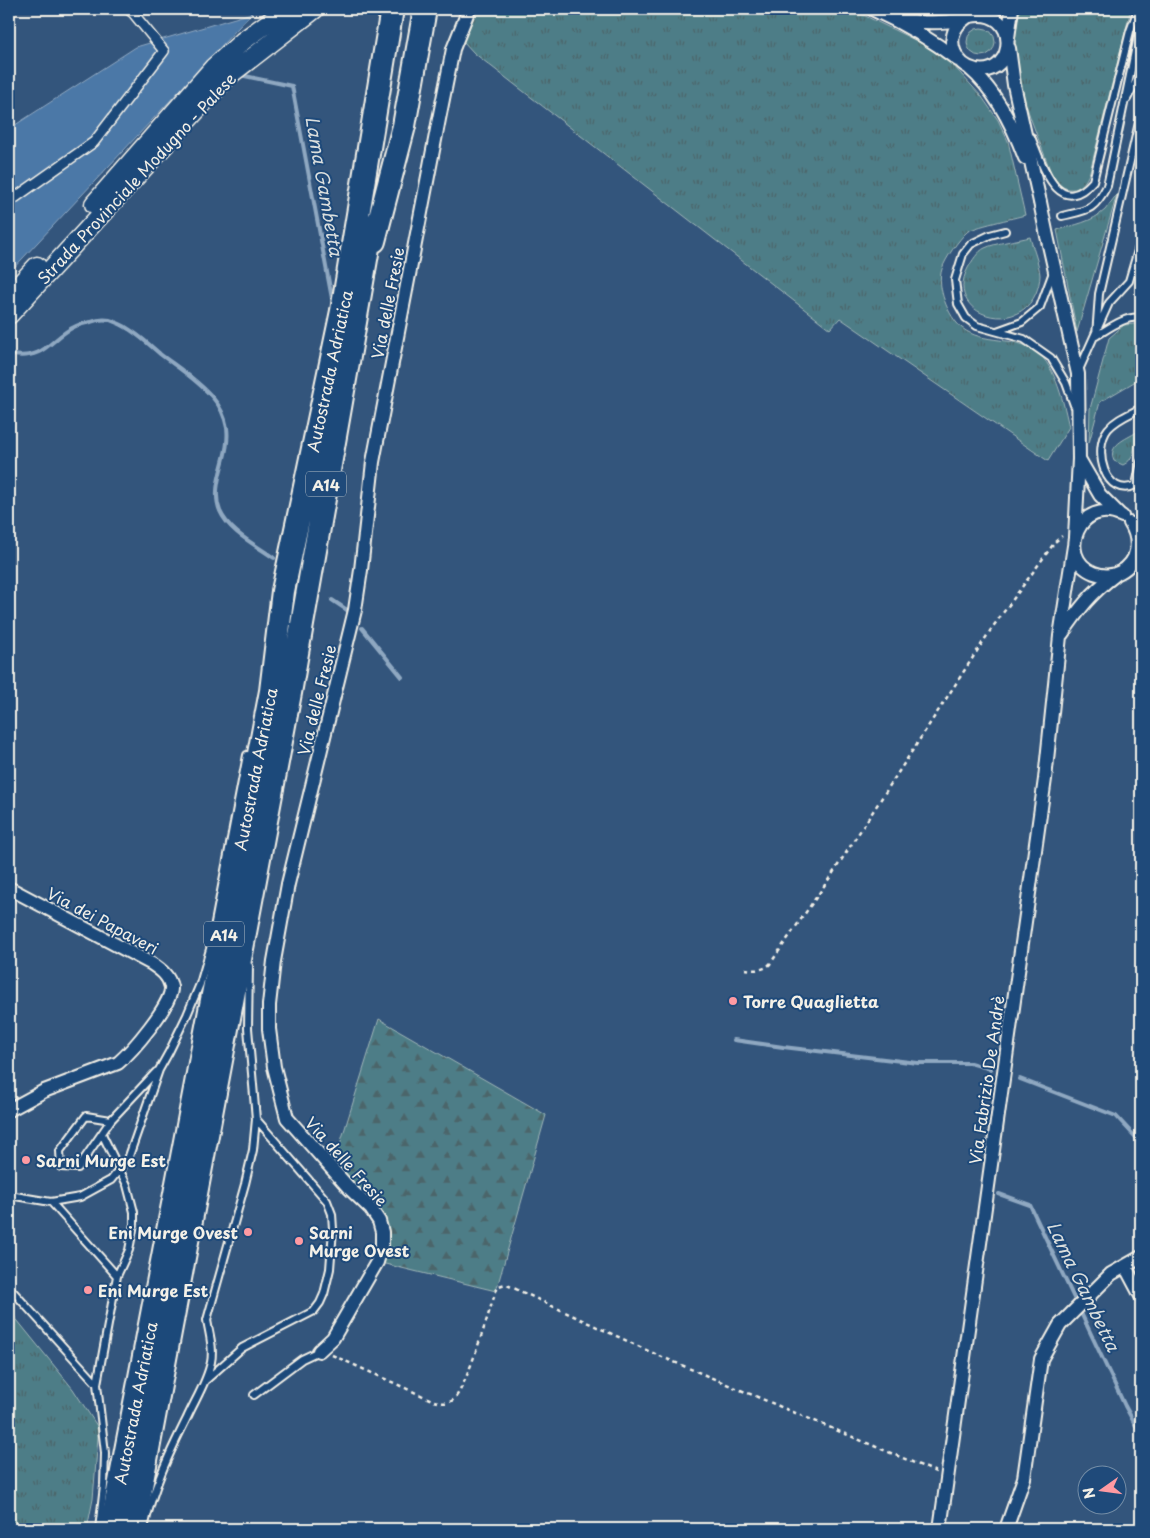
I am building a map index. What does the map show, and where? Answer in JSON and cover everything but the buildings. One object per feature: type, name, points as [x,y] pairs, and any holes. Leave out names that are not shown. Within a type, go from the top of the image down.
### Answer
[{"type":"highway","name":"A14","points":[[339,310],[338,282],[379,9]]},
{"type":"highway","name":"Autostrada Adriatica","points":[[132,1529],[280,692],[283,590],[336,339],[339,310],[392,9]]},
{"type":"highway","name":"Autostrada Adriatica","points":[[111,1529],[280,692],[326,482],[365,275],[406,9]]},
{"type":"highway","name":"A14","points":[[365,275],[404,126],[425,9]]},
{"type":"main road","name":"Strada Provinciale Modugno - Palese","points":[[9,296],[94,205],[210,71],[243,41],[287,9]]},
{"type":"main road","name":"Strada Provinciale Modugno - Palese","points":[[9,315],[227,77],[315,9]]},
{"type":"street","points":[[9,202],[94,142],[164,51],[128,9]]},
{"type":"street","name":"Via delle Fresie","points":[[319,1351],[333,1338],[377,1262],[382,1245],[382,1232],[379,1221],[371,1209],[348,1188],[287,1118],[274,1067],[268,1005],[288,884],[354,610],[361,570],[373,462],[438,118],[453,49],[469,9]]},
{"type":"street","points":[[872,9],[912,28],[937,44],[981,78],[1003,112],[1020,147],[1039,198]]},
{"type":"street","points":[[971,15],[957,26],[953,35],[952,45],[955,54],[964,65],[977,70],[986,70],[994,67],[1006,54],[1012,9]]},
{"type":"street","points":[[886,15],[924,22],[944,23],[980,14],[990,16],[1005,28],[1014,85],[1039,198]]},
{"type":"street","name":"Via Fabrizio De Andrè","points":[[940,1529],[1045,779],[1060,636],[1075,541],[1080,417],[1078,374],[1039,198]]},
{"type":"street","points":[[1079,459],[1100,496],[1141,533]]},
{"type":"street","points":[[1060,636],[1083,604],[1099,587],[1122,571],[1134,560],[1137,550],[1138,540],[1135,530],[1126,520],[1111,512],[1092,515],[1080,526],[1075,541],[1080,562],[1090,571],[1100,575],[1122,571],[1141,568]]},
{"type":"street","name":"Via dei Papaveri","points":[[9,888],[152,964],[164,972],[171,987],[171,994],[166,1005],[127,1055],[118,1063],[44,1091],[9,1110]]},
{"type":"street","points":[[1006,1529],[1024,1478],[1041,1359],[1060,1325],[1112,1274],[1141,1257]]},
{"type":"street","points":[[1125,1266],[1141,1296]]},
{"type":"lane","points":[[1022,118],[1050,180],[1060,192],[1073,195],[1085,190],[1093,181],[1130,31],[1137,12],[1141,9]]},
{"type":"lane","points":[[1062,216],[1089,210],[1099,202],[1107,186],[1141,22]]},
{"type":"lane","points":[[1138,31],[1141,42]]},
{"type":"lane","points":[[1122,112],[1141,72]]},
{"type":"lane","points":[[1096,336],[1099,294],[1141,114]]},
{"type":"lane","points":[[1005,231],[990,235],[971,244],[963,254],[954,280],[958,304],[966,318],[977,326],[1024,339],[1051,358],[1066,382],[1080,417]]},
{"type":"lane","points":[[1078,374],[1109,303],[1129,281],[1141,240]]},
{"type":"lane","points":[[996,332],[1022,322],[1040,307],[1054,268]]},
{"type":"lane","points":[[1096,336],[1120,322],[1138,317],[1141,318]]},
{"type":"lane","points":[[1141,408],[1114,422],[1106,431],[1100,448],[1103,470],[1112,482],[1123,488],[1136,485],[1141,462]]},
{"type":"lane","points":[[257,723],[280,692]]},
{"type":"lane","points":[[280,692],[289,738]]},
{"type":"lane","points":[[9,1195],[51,1202],[80,1197],[111,1180],[128,1159],[159,1070],[188,1015],[200,984],[210,949],[249,749]]},
{"type":"lane","points":[[144,1529],[166,1461],[205,1380],[212,1361],[207,1320],[246,1184],[253,1150],[256,1119],[248,1028],[251,959]]},
{"type":"lane","points":[[111,1120],[86,1116],[60,1150],[61,1167],[78,1168],[111,1120],[159,1070]]},
{"type":"lane","points":[[205,1380],[242,1348],[314,1311],[324,1294],[330,1269],[333,1230],[332,1214],[327,1201],[256,1119]]},
{"type":"lane","points":[[99,1529],[104,1486],[105,1453],[97,1384],[117,1276],[129,1250],[134,1224],[134,1212],[127,1185],[102,1134]]},
{"type":"lane","points":[[51,1202],[117,1276]]},
{"type":"lane","points":[[9,1287],[97,1384]]},
{"type":"lane","points":[[254,1395],[302,1358],[319,1351]]},
{"type":"path","points":[[745,969],[757,971],[766,968],[770,964],[831,876],[992,628],[1054,542],[1062,536],[1075,541]]},
{"type":"path","points":[[319,1351],[334,1355],[434,1401],[442,1403],[452,1401],[459,1393],[470,1367],[496,1291],[499,1286],[505,1284],[655,1354],[947,1476]]},
{"type":"green space","points":[[478,9],[851,9],[925,45],[951,63],[982,97],[998,120],[1008,141],[1025,215],[971,230],[960,239],[942,269],[941,284],[944,301],[952,317],[962,328],[970,333],[979,337],[1019,343],[1037,352],[1044,359],[1058,387],[1069,427],[1048,461],[840,318],[830,329],[474,53],[463,41]]},
{"type":"green space","points":[[902,9],[961,9],[932,14]]},
{"type":"green space","points":[[1017,9],[1131,9],[1090,171],[1083,183],[1074,189],[1064,187],[1053,179],[1026,105],[1016,59]]},
{"type":"green space","points":[[981,28],[991,32],[995,42],[991,52],[981,56],[971,52],[967,42],[971,32]]},
{"type":"green space","points":[[1117,194],[1077,332],[1057,230],[1082,223],[1100,214]]},
{"type":"green space","points":[[1030,237],[1040,277],[1036,293],[1027,307],[1014,315],[1000,317],[986,315],[974,308],[965,298],[963,284],[968,268],[975,257],[982,249],[989,246]]},
{"type":"green space","points":[[1135,324],[1141,326],[1141,378],[1100,402],[1089,443],[1090,409],[1109,338],[1124,325]]},
{"type":"green space","points":[[1137,432],[1134,451],[1127,463],[1123,465],[1114,461],[1113,451],[1115,447]]},
{"type":"green space","points":[[379,1019],[546,1115],[496,1291],[377,1262],[382,1232],[332,1170]]},
{"type":"green space","points":[[9,1310],[73,1389],[97,1426],[98,1437],[93,1499],[87,1529],[9,1529]]},
{"type":"water","points":[[252,13],[9,273],[9,129],[136,47]]},
{"type":"waterway","name":"Lama Gambetta","points":[[240,75],[292,86],[333,304]]},
{"type":"waterway","points":[[13,355],[24,356],[41,351],[76,326],[98,320],[110,320],[140,337],[188,374],[213,398],[222,412],[227,428],[226,449],[217,491],[220,511],[224,519],[236,532],[274,558]]},
{"type":"waterway","points":[[332,600],[347,610]]},
{"type":"waterway","points":[[362,628],[402,677]]},
{"type":"waterway","points":[[734,1040],[918,1063],[970,1063],[991,1069]]},
{"type":"waterway","points":[[1020,1079],[1116,1116],[1141,1143]]},
{"type":"waterway","name":"Lama Gambetta","points":[[999,1194],[1030,1205],[1125,1406],[1141,1435]]},
{"type":"place","name":"Torre Quaglietta","points":[[733,1001]]},
{"type":"place","name":"Sarni Murge Est","points":[[26,1160]]},
{"type":"place","name":"Eni Murge Ovest","points":[[248,1232]]},
{"type":"place","name":"Sarni Murge Ovest","points":[[299,1241]]},
{"type":"place","name":"Eni Murge Est","points":[[88,1290]]}]
